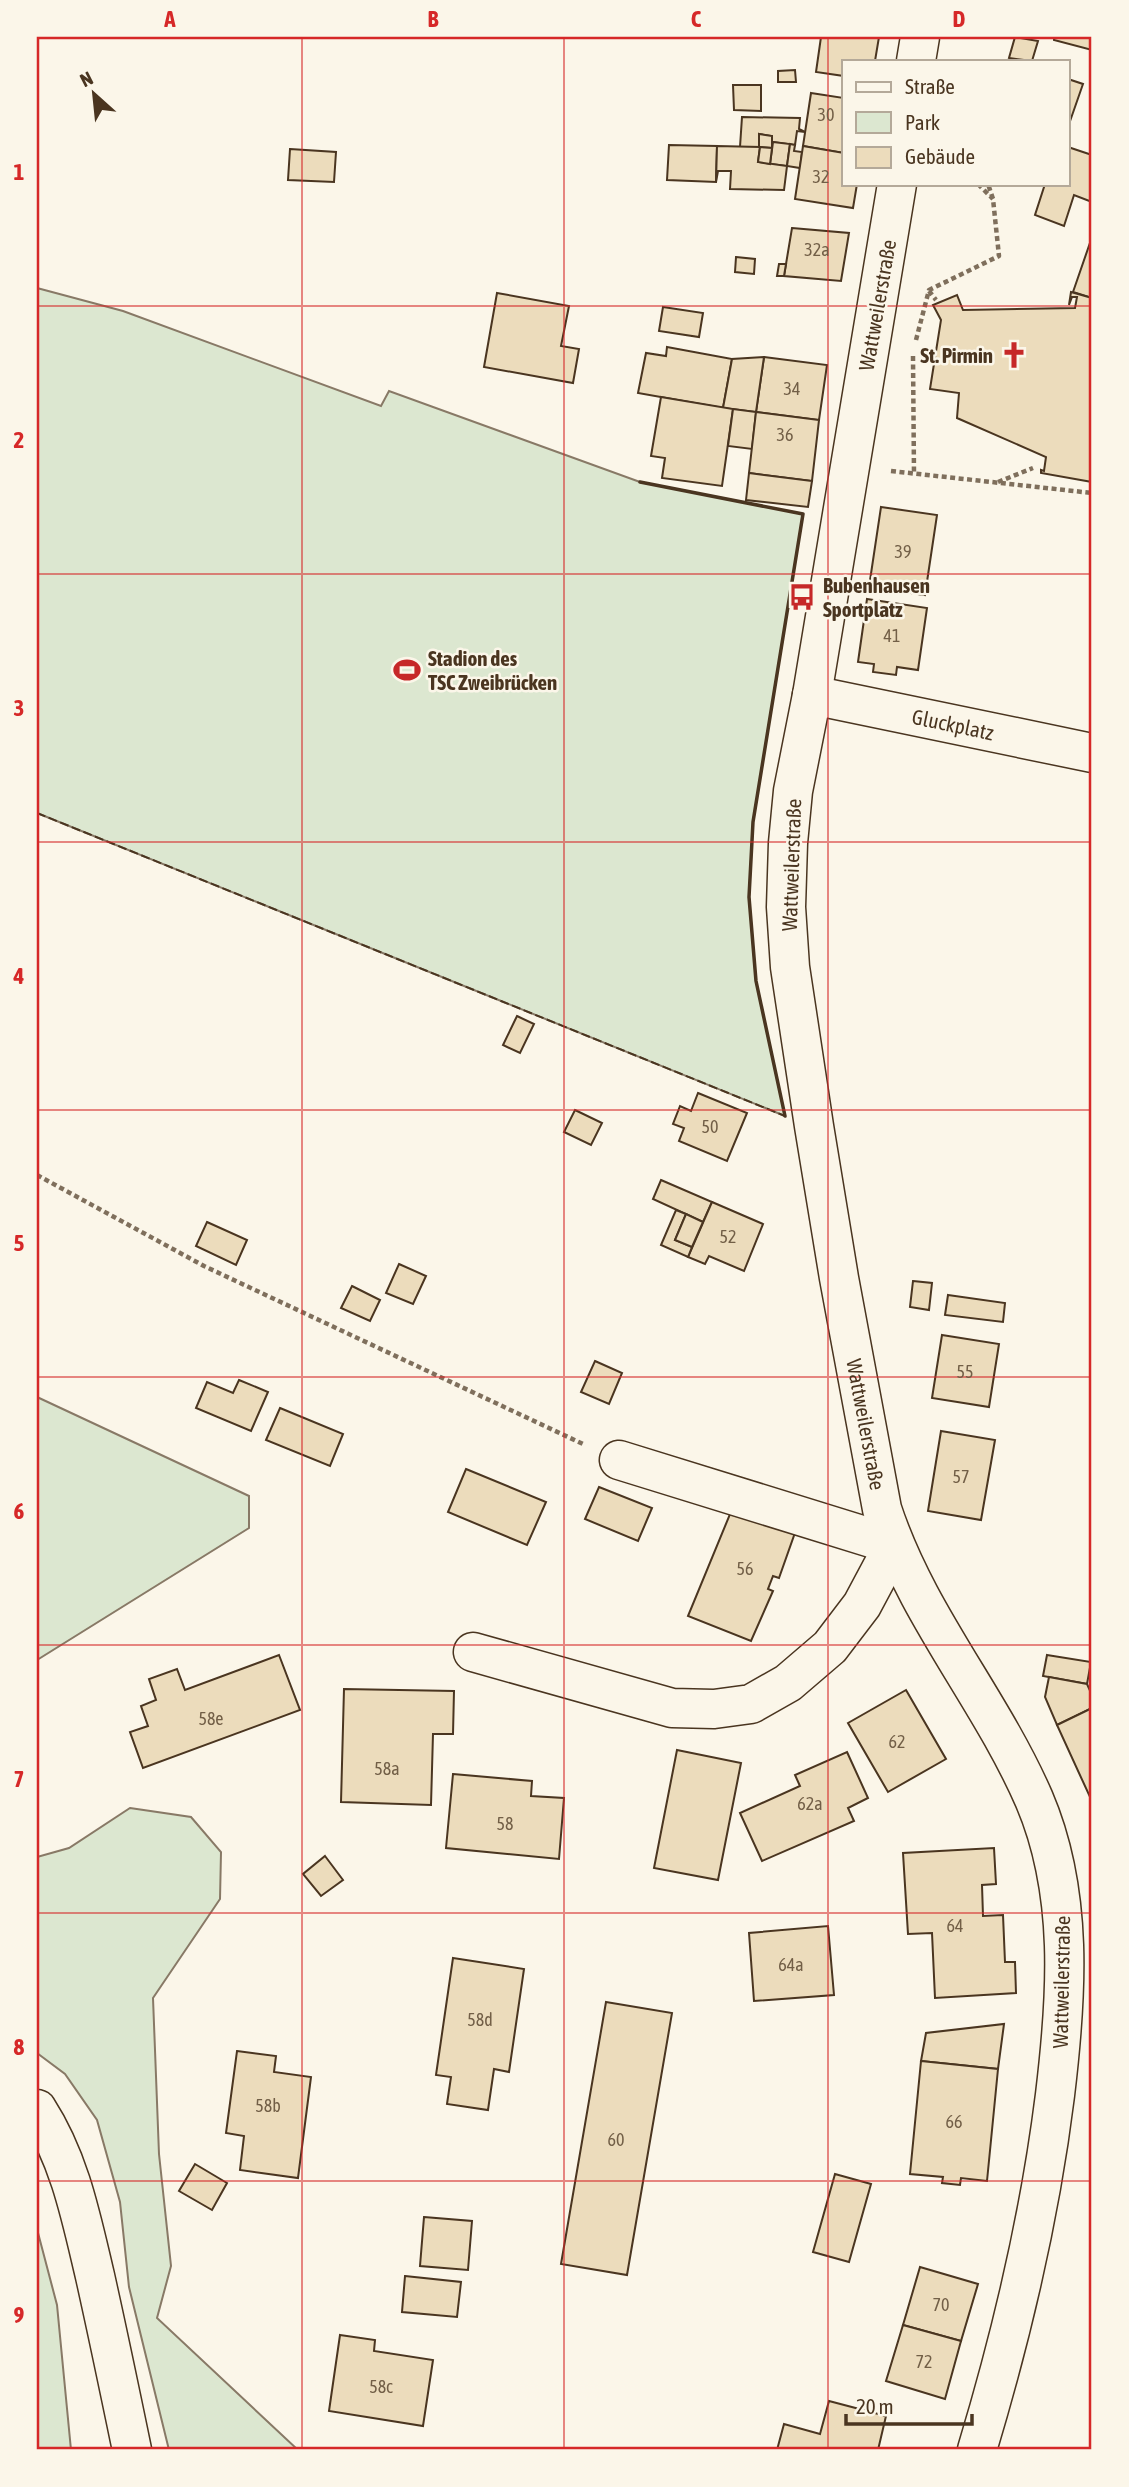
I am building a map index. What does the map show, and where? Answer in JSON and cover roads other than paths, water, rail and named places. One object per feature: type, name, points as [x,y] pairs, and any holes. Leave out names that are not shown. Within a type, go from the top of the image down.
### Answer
[{"type":"street","points":[[916,60],[920,37]]},
{"type":"street","name":"Wattweilerstraße","points":[[897,186],[812,695],[793,790],[786,907],[790,967],[839,1278],[882,1509],[894,1545],[924,1609],[1013,1757],[1034,1799],[1046,1832],[1062,1904],[1065,1961],[1063,2028],[1049,2145],[1028,2262],[977,2450]]},
{"type":"street","name":"Gluckplatz","points":[[812,695],[1092,753]]},
{"type":"street","points":[[473,1651],[672,1708],[714,1709],[751,1704],[788,1683],[830,1647],[862,1605],[894,1545],[619,1460]]},
{"type":"street","points":[[37,2109],[53,2133],[71,2176],[132,2450]]},
{"type":"place","name":"St. Pirmin","points":[[1014,355]]},
{"type":"place","name":"Bubenhausen Sportplatz","points":[[802,597]]},
{"type":"place","name":"Stadion des TSC Zweibrücken","points":[[407,670]]}]
